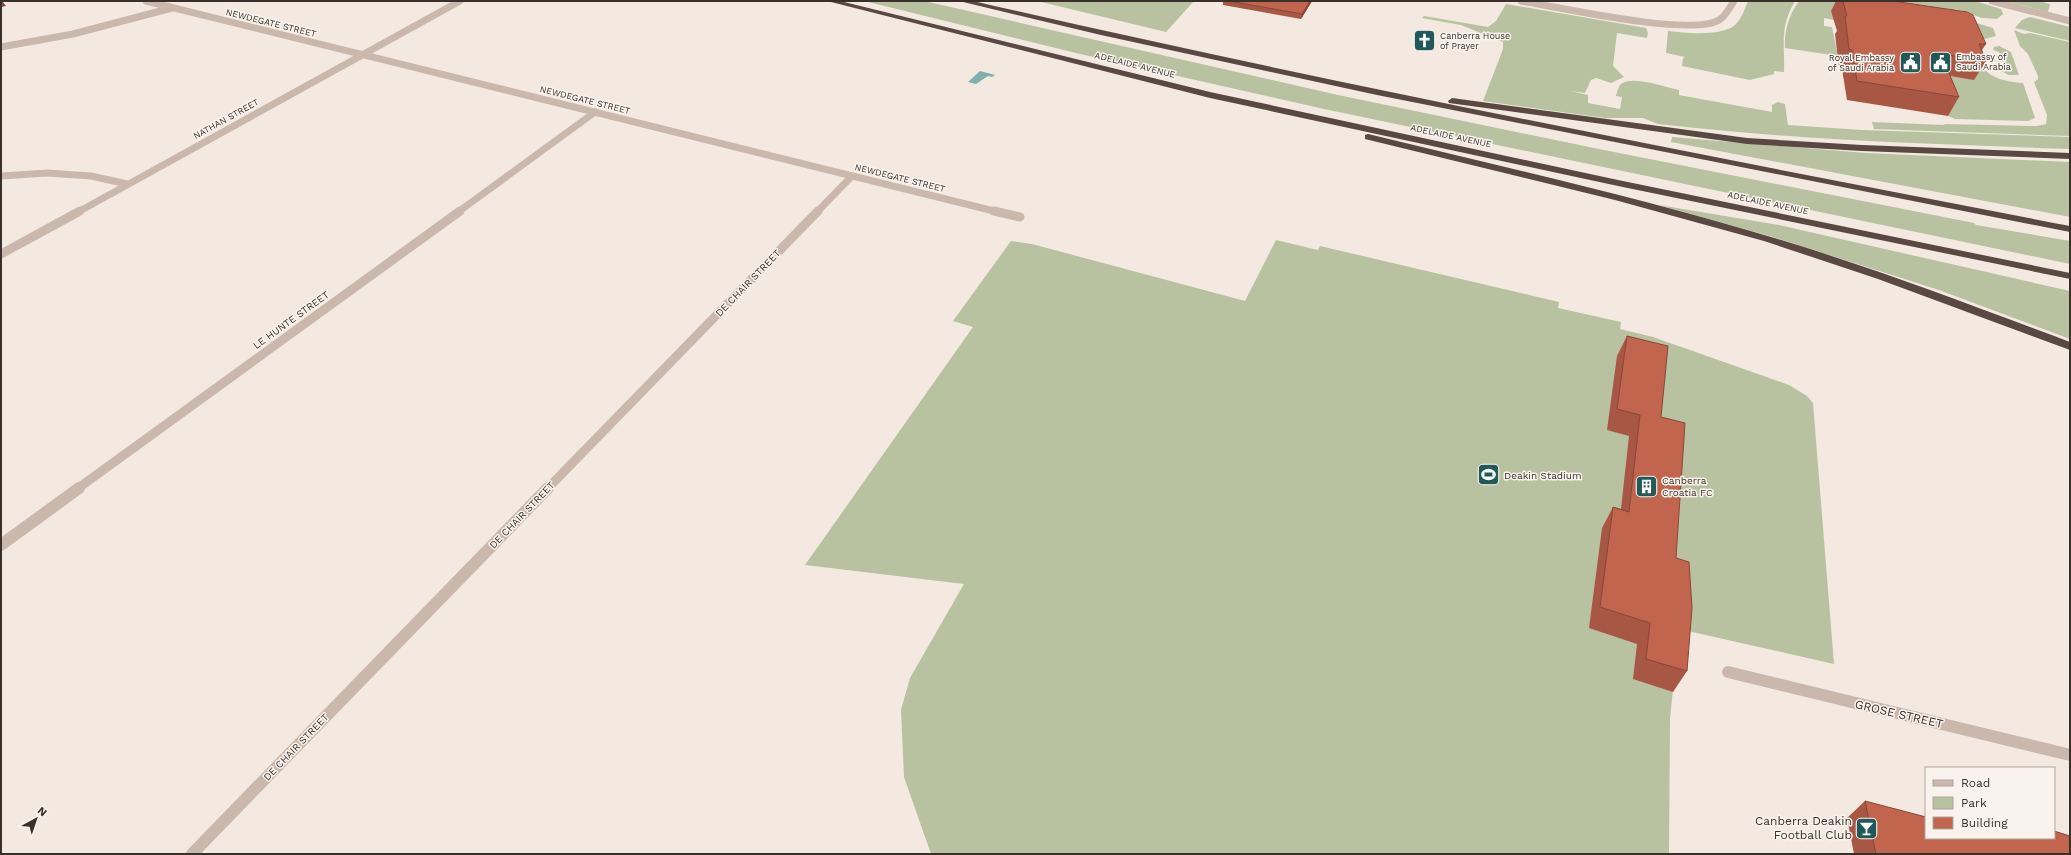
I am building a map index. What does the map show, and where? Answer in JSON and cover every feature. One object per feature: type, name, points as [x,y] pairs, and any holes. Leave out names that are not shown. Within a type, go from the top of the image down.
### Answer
[{"type":"highway","name":"ADELAIDE AVENUE","points":[[832,1],[1210,95],[1618,183],[2070,276]]},
{"type":"highway","points":[[963,1],[1326,82],[1532,125],[2070,229]]},
{"type":"highway","points":[[1326,82],[1537,113],[1747,141],[1897,150],[2070,156]]},
{"type":"highway","points":[[1210,95],[1349,132],[1601,194],[1729,228],[1878,274],[2070,346]]},
{"type":"street","name":"NEWDEGATE STREET","points":[[146,1],[1020,217]]},
{"type":"street","name":"NATHAN STREET","points":[[1,254],[460,1]]},
{"type":"street","points":[[1520,1],[1635,20],[1683,26],[1706,25],[1720,20],[1734,1]]},
{"type":"street","points":[[1992,1],[2070,21]]},
{"type":"street","points":[[1,47],[73,34],[174,8]]},
{"type":"street","name":"LE HUNTE STREET","points":[[1,545],[595,112]]},
{"type":"street","points":[[1,176],[48,173],[91,176],[127,184]]},
{"type":"street","name":"DE CHAIR STREET","points":[[192,854],[852,176]]},
{"type":"street","name":"GROSE STREET","points":[[1728,672],[2070,755]]},
{"type":"green space","points":[[864,1],[924,1],[1338,95],[1594,148],[1974,223],[1976,225],[2070,241],[2070,264],[1324,109],[1076,53]]},
{"type":"green space","points":[[1037,1],[1194,1],[1166,32]]},
{"type":"green space","points":[[1748,1],[1795,1],[1790,11],[1785,28],[1784,72],[1774,71],[1774,74],[1750,80],[1682,66],[1683,58],[1685,57],[1666,53],[1668,31],[1704,33],[1722,31],[1730,28],[1740,19]]},
{"type":"green space","points":[[1799,1],[1975,1],[2001,9],[2003,14],[1997,19],[1982,18],[1953,8],[1965,13],[1960,18],[1993,28],[1996,36],[1981,40],[1832,11],[1834,20],[1824,18],[1824,26],[1832,27],[1838,56],[1785,48],[1785,35],[1788,23],[1792,12]]},
{"type":"green space","points":[[2006,1],[2039,1],[2050,4],[2048,12]]},
{"type":"green space","points":[[1506,4],[1646,28],[1648,33],[1647,38],[1617,33],[1613,66],[1624,77],[1611,83],[1596,78],[1591,80],[1585,93],[1570,91],[1588,95],[1588,103],[1620,109],[1622,97],[1616,96],[1620,85],[1626,82],[1640,81],[1679,90],[1679,95],[1772,112],[1772,105],[1778,102],[1785,104],[1788,125],[1862,130],[2070,137],[2070,149],[1864,141],[1761,134],[1658,124],[1643,118],[1605,118],[1483,101],[1503,49],[1503,42],[1461,25],[1422,18],[1424,16],[1488,27],[1496,21]]},
{"type":"green space","points":[[2030,17],[2070,27],[2070,41],[2015,28],[2022,20]]},
{"type":"green space","points":[[2014,30],[2024,34],[2030,33],[2070,42],[2070,136],[1874,129],[1872,122],[1945,125],[1944,124],[2037,126],[2046,124],[2047,115],[2034,82],[2038,79],[2038,76],[2028,54],[2020,46]]},
{"type":"green space","points":[[1999,46],[2011,52],[2019,75],[2009,75],[2001,71],[2000,68],[2006,69],[1999,52],[1993,50],[1994,47]]},
{"type":"green space","points":[[1982,65],[1989,74],[1994,77],[2006,81],[2023,83],[2035,118],[2028,121],[1955,119],[1948,116],[1943,93],[1950,76],[1974,79]]},
{"type":"green space","points":[[1672,137],[1866,153],[2070,162],[2070,217],[1671,142]]},
{"type":"green space","points":[[1659,205],[1779,225],[2070,291],[2070,339],[1939,290],[1773,237]]},
{"type":"green space","points":[[1276,240],[1318,250],[1320,246],[1559,302],[1558,308],[1621,322],[1620,329],[1653,337],[1789,385],[1807,396],[1813,403],[1834,664],[1679,629],[1670,719],[1669,854],[931,854],[904,777],[901,710],[910,678],[964,584],[805,565],[973,327],[953,321],[1011,241],[1032,244],[1245,301]]},
{"type":"water","points":[[980,71],[995,75],[992,77],[988,76],[976,84],[968,82]]},
{"type":"building","points":[[1229,1],[1310,1],[1302,14]]},
{"type":"building","points":[[1843,1],[1893,1],[1967,12],[1973,15],[1986,44],[1979,44],[1986,61],[1941,54],[1959,97],[1857,81],[1852,50],[1849,49],[1845,16],[1847,16]]},
{"type":"building","name":"Canberra Croatia FC","points":[[1627,336],[1668,346],[1661,417],[1685,423],[1676,558],[1689,562],[1692,608],[1687,671],[1646,659],[1650,623],[1600,607],[1613,507],[1629,512],[1640,415],[1617,409]]},
{"type":"building","points":[[1865,801],[1925,817],[1925,839],[2055,839],[2055,831],[2070,836],[2070,854],[1876,854]]},
{"type":"place","name":"Canberra House of Prayer","points":[[1424,41]]},
{"type":"place","name":"Embassy of Saudi Arabia","points":[[1941,62]]},
{"type":"place","name":"Royal Embassy of Saudi Arabia","points":[[1910,63]]},
{"type":"place","name":"Deakin Stadium","points":[[1488,475]]},
{"type":"place","name":"Canberra Croatia FC","points":[[1647,486]]},
{"type":"place","name":"Canberra Deakin Football Club","points":[[1867,828]]}]
